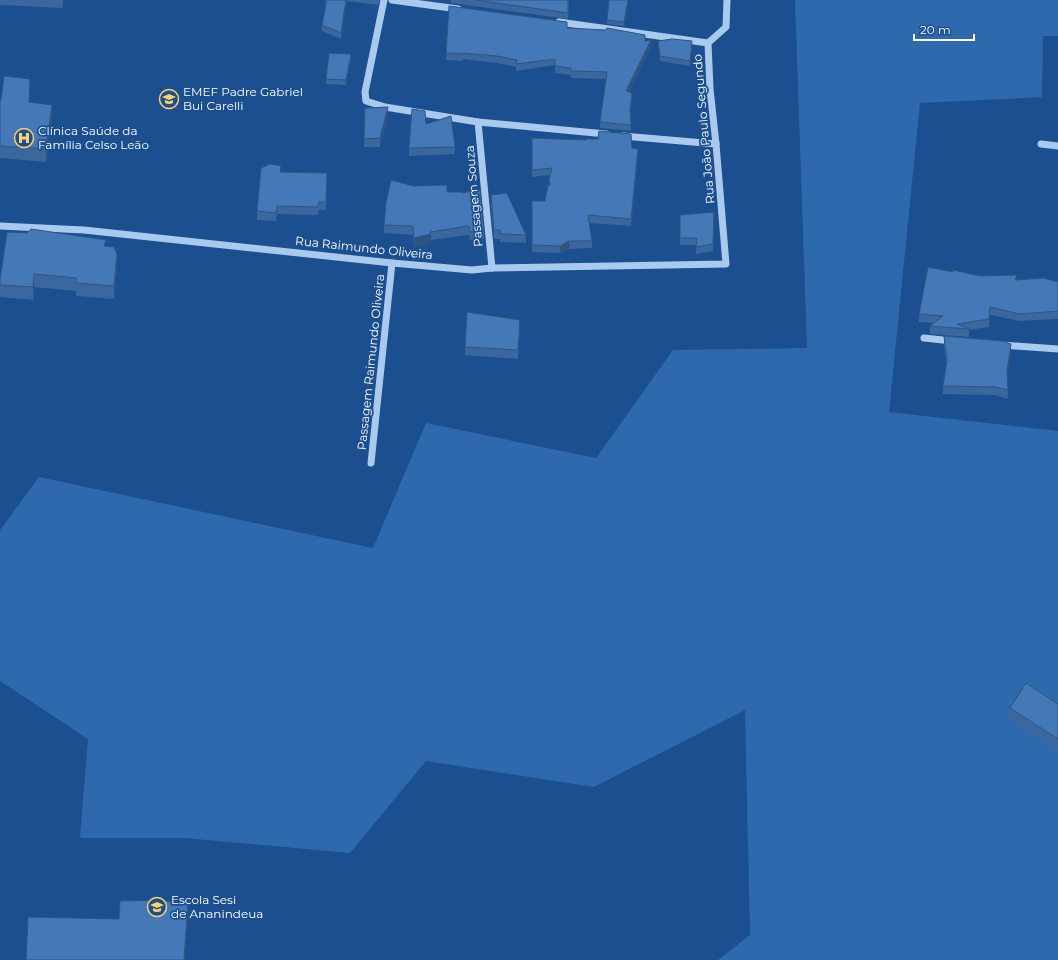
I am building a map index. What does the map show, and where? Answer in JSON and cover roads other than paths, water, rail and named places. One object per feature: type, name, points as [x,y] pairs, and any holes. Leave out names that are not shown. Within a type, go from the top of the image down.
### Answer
[{"type":"street","points":[[384,0],[365,92],[366,101],[385,107],[478,122],[716,144]]},
{"type":"street","points":[[392,0],[463,10]]},
{"type":"street","name":"Rua João Paulo Segundo","points":[[726,264],[710,89],[708,43],[726,27],[727,0]]},
{"type":"street","points":[[550,21],[708,43]]},
{"type":"street","name":"Passagem Souza","points":[[478,122],[492,268]]},
{"type":"street","points":[[1041,144],[1058,146]]},
{"type":"street","name":"Rua Raimundo Oliveira","points":[[0,226],[84,230],[392,263],[472,270],[492,268],[726,264]]},
{"type":"street","name":"Passagem Raimundo Oliveira","points":[[371,464],[392,263]]},
{"type":"street","points":[[924,338],[964,342]]},
{"type":"street","points":[[995,344],[1058,349]]},
{"type":"place","name":"EMEF Padre Gabriel Bui Carelli","points":[[169,99]]},
{"type":"place","name":"Clínica Saúde da Família Celso Leão","points":[[24,138]]},
{"type":"place","name":"Escola Sesi de Ananindeua","points":[[157,907]]}]
